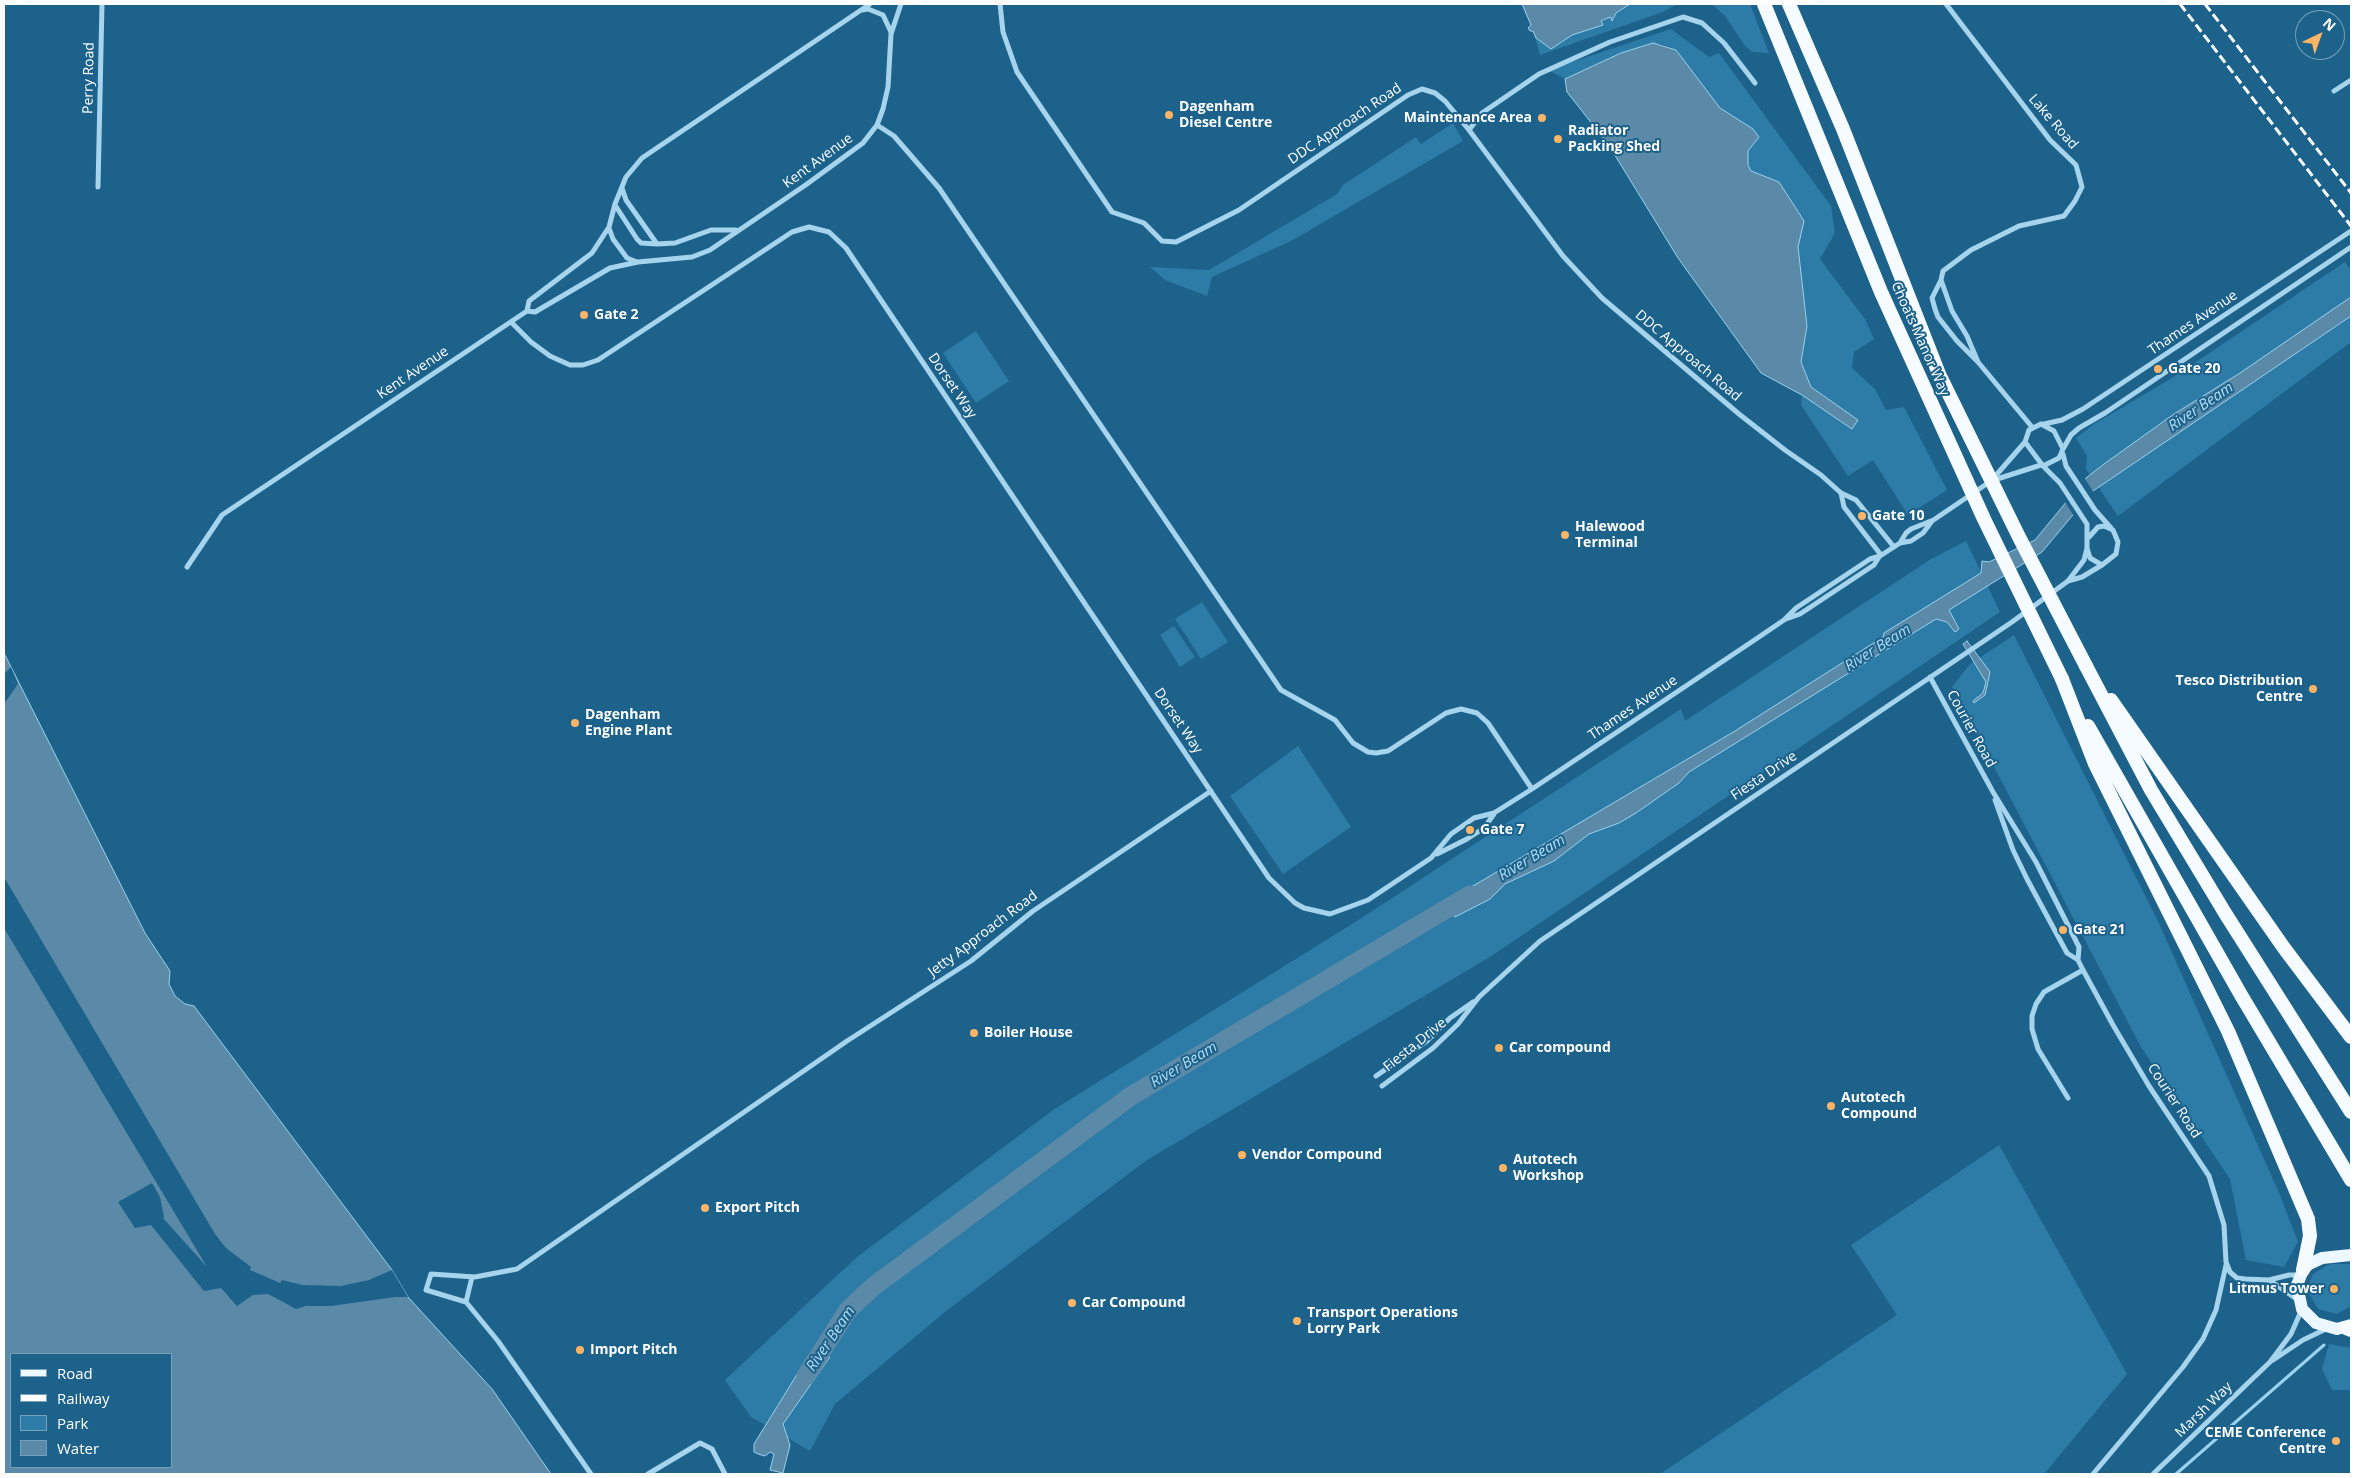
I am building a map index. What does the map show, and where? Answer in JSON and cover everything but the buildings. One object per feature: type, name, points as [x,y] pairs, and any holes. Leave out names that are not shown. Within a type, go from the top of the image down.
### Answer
[{"type":"highway","name":"Choats Manor Way","points":[[1764,4],[1881,292],[1984,519],[2062,679]]},
{"type":"highway","name":"Choats Manor Way","points":[[1789,4],[1842,129],[1939,374],[2019,537],[2086,666]]},
{"type":"highway","points":[[2086,666],[2140,737],[2193,818],[2284,948],[2351,1037]]},
{"type":"highway","points":[[2086,666],[2151,790],[2220,905],[2351,1112]]},
{"type":"highway","points":[[2062,679],[2159,853],[2351,1180]]},
{"type":"highway","points":[[2062,679],[2095,764],[2228,1030],[2308,1219],[2310,1236],[2301,1273]]},
{"type":"main road","points":[[2350,1328],[2329,1328],[2316,1323],[2301,1305],[2297,1285],[2301,1273],[2309,1264],[2322,1258],[2351,1255]]},
{"type":"street","name":"Perry Road","points":[[98,187],[102,4]]},
{"type":"street","points":[[527,311],[529,301],[592,253],[609,227],[622,187],[635,166],[663,142],[870,4]]},
{"type":"street","name":"Kent Avenue","points":[[187,567],[222,515],[527,311],[535,312],[610,268],[638,262],[692,257],[710,250],[826,171],[840,158],[863,142],[876,125],[888,87],[891,34],[901,4]]},
{"type":"street","name":"DDC Approach Road","points":[[1000,4],[1003,32],[1017,72],[1112,212],[1144,223],[1162,241],[1176,242],[1239,210],[1417,90],[1430,91],[1441,97],[1564,256],[1602,298],[1738,414],[1821,475],[1840,493]]},
{"type":"street","name":"Lake Road","points":[[1946,4],[2050,140],[2076,165],[2082,187],[2075,202],[2064,216],[2020,226],[1995,237],[1956,258],[1942,271],[1941,280],[1932,298],[1938,318],[1977,361]]},
{"type":"street","points":[[855,13],[868,9],[880,13],[887,19],[891,34]]},
{"type":"street","points":[[1468,130],[1482,113],[1539,74],[1610,42],[1683,17],[1702,22],[1724,43],[1754,83]]},
{"type":"street","points":[[2334,90],[2351,80]]},
{"type":"street","points":[[876,125],[894,136],[939,188],[1282,690],[1335,720],[1353,742],[1368,752],[1376,753],[1388,751],[1446,713],[1461,709],[1477,713],[1488,723],[1532,789]]},
{"type":"street","points":[[622,187],[626,200],[657,244]]},
{"type":"street","points":[[615,204],[637,239],[642,243],[666,245],[682,242],[711,230],[728,232],[739,230]]},
{"type":"street","points":[[609,227],[613,240],[627,258],[638,262]]},
{"type":"street","name":"Dorset Way","points":[[511,322],[530,342],[550,356],[570,365],[583,365],[598,360],[792,232],[809,227],[829,232],[846,248],[1261,866]]},
{"type":"street","name":"Thames Avenue","points":[[2044,424],[2062,420],[2082,409],[2351,231]]},
{"type":"street","name":"Thames Avenue","points":[[2063,451],[2070,435],[2079,428],[2105,413],[2351,247]]},
{"type":"street","points":[[1941,280],[1952,311],[1967,336],[1977,361],[2032,427]]},
{"type":"street","points":[[2044,424],[2054,431],[2063,451],[2066,466],[2093,506],[2113,530],[2118,542],[2118,552],[2115,557],[2102,565],[2090,558],[2087,548],[2089,537],[2087,524],[2081,514],[2060,483],[2042,465],[2025,442],[2032,427],[2044,424]]},
{"type":"street","name":"Thames Avenue","points":[[1436,854],[1451,834],[1474,818],[1494,813],[1532,789],[1784,620],[1800,614],[1874,565],[1880,556],[1900,543],[1911,540],[1923,533],[1932,521],[1991,481],[2025,442]]},
{"type":"street","points":[[2042,465],[2055,462],[2063,451]]},
{"type":"street","name":"Thames Avenue","points":[[1991,481],[2042,465]]},
{"type":"street","points":[[1840,493],[1861,504],[1894,547]]},
{"type":"street","points":[[1840,493],[1844,507],[1880,556]]},
{"type":"street","name":"Thames Avenue","points":[[1900,543],[1906,533],[1918,524],[1932,521]]},
{"type":"street","points":[[2089,537],[2093,530],[2098,527],[2104,526],[2113,530]]},
{"type":"street","name":"Fiesta Drive","points":[[1382,1086],[1433,1048],[1458,1024],[1479,998],[1540,941],[1980,644],[2068,581],[2084,560],[2087,548]]},
{"type":"street","name":"Fiesta Drive","points":[[2068,581],[2082,577],[2102,565]]},
{"type":"street","name":"Courier Road","points":[[1930,677],[1993,792],[2025,843],[2072,932],[2079,947],[2078,960]]},
{"type":"street","name":"Jetty Approach Road","points":[[466,1302],[426,1290],[431,1274],[472,1277],[517,1269],[768,1095],[971,961],[1033,911],[1211,791]]},
{"type":"street","name":"Courier Road","points":[[1993,792],[2005,829],[2028,879],[2067,953],[2078,960],[2149,1086],[2209,1176],[2224,1224],[2226,1262],[2216,1310],[2203,1339],[2183,1367],[2093,1474]]},
{"type":"street","name":"Thames Avenue","points":[[1261,866],[1278,888],[1295,903],[1304,908],[1330,914],[1368,900],[1436,854],[1467,839],[1484,828],[1494,813]]},
{"type":"street","points":[[2068,1098],[2038,1049],[2032,1029],[2032,1016],[2036,1004],[2044,992],[2083,970]]},
{"type":"street","name":"Fiesta Drive","points":[[1376,1076],[1427,1041],[1450,1018],[1479,998]]},
{"type":"street","points":[[2226,1262],[2230,1272],[2237,1278],[2269,1280],[2301,1273]]},
{"type":"street","points":[[472,1277],[466,1302],[498,1341],[587,1471],[591,1474]]},
{"type":"street","points":[[2269,1280],[2301,1305]]},
{"type":"street","name":"Marsh Way","points":[[2153,1474],[2270,1362],[2291,1334],[2301,1305]]},
{"type":"street","name":"Marsh Way","points":[[2270,1362],[2303,1340],[2329,1328]]},
{"type":"street","points":[[648,1474],[700,1443],[712,1449],[726,1474]]},
{"type":"green space","points":[[1630,4],[1677,4],[1663,12],[1540,55],[1533,30],[1536,38],[1551,49],[1572,35],[1602,25],[1601,21],[1605,19],[1611,17],[1613,20],[1616,13]]},
{"type":"green space","points":[[1712,4],[1750,4],[1769,53],[1752,52],[1745,46],[1725,16]]},
{"type":"green space","points":[[1671,29],[1709,57],[1719,53],[1831,206],[1835,233],[1820,259],[1865,319],[1874,339],[1854,352],[1852,368],[1875,389],[1886,410],[1904,407],[1947,490],[1908,515],[1873,460],[1848,476],[1801,405],[1802,395],[1852,429],[1858,420],[1811,387],[1801,362],[1807,326],[1798,247],[1804,221],[1779,182],[1751,171],[1748,165],[1748,150],[1759,137],[1753,130],[1720,108],[1676,50],[1668,46],[1660,44],[1621,53],[1565,79],[1548,70]]},
{"type":"green space","points":[[1453,123],[1463,141],[1291,241],[1212,277],[1207,296],[1165,280],[1150,267],[1209,270],[1337,194],[1343,185],[1416,137],[1421,144]]},
{"type":"green space","points":[[2345,262],[2351,271],[2351,342],[2118,516],[2086,469],[2087,456],[2076,438],[2094,424],[2172,378]]},
{"type":"green space","points":[[976,331],[1009,381],[976,403],[943,353]]},
{"type":"green space","points":[[1966,541],[2000,612],[1490,957],[1147,1160],[946,1311],[835,1404],[810,1451],[788,1438],[783,1424],[830,1358],[809,1355],[765,1425],[751,1417],[725,1380],[857,1257],[1053,1110],[1360,919],[1681,709],[1685,721],[1931,559]]},
{"type":"green space","points":[[1202,602],[1228,642],[1201,659],[1175,619]]},
{"type":"green space","points":[[1174,626],[1195,657],[1180,667],[1160,635]]},
{"type":"green space","points":[[2014,635],[2157,919],[2280,1195],[2298,1242],[2284,1267],[2246,1260],[2230,1179],[2141,1047],[1952,687],[1970,664]]},
{"type":"green space","points":[[1298,746],[1351,827],[1283,874],[1230,796]]},
{"type":"green space","points":[[1999,1145],[2127,1374],[2044,1474],[1660,1474],[1897,1315],[1851,1245]]},
{"type":"green space","points":[[2330,1264],[2351,1264],[2351,1306],[2337,1314],[2318,1309],[2308,1292],[2308,1286],[2313,1274]]},
{"type":"green space","points":[[2329,1344],[2351,1348],[2351,1390],[2332,1390],[2322,1369]]},
{"type":"water","points":[[1522,4],[1630,4],[1616,13],[1612,21],[1611,17],[1605,19],[1601,21],[1603,25],[1572,35],[1551,49],[1536,38],[1533,31],[1530,31],[1528,28],[1531,25]]},
{"type":"water","points":[[1653,43],[1676,50],[1720,108],[1753,129],[1759,137],[1748,151],[1748,165],[1751,171],[1779,182],[1804,221],[1798,247],[1807,326],[1801,362],[1811,387],[1858,420],[1852,429],[1802,395],[1761,373],[1678,258],[1608,144],[1567,92],[1565,79],[1621,53]]},
{"type":"water","points":[[2351,297],[2351,316],[2093,491],[2042,552],[1949,610],[1959,629],[1955,632],[1947,622],[1936,619],[1689,772],[1679,783],[1636,813],[1619,823],[1589,834],[1554,861],[1505,884],[1490,899],[1455,917],[1446,902],[1735,731],[1883,637],[1884,633],[1981,573],[1982,561],[1989,562],[2035,540],[2086,478],[2104,464],[2174,414],[2240,373]]},
{"type":"water","points":[[1967,641],[1990,672],[1985,695],[1974,703],[1973,701],[1983,693],[1986,682],[1963,644]]},
{"type":"water","points":[[4,653],[145,933],[170,971],[169,984],[175,996],[185,1004],[194,1006],[392,1270],[408,1297],[492,1389],[551,1474],[4,1474]]},
{"type":"water","points":[[809,1355],[830,1357],[783,1424],[790,1445],[783,1473],[770,1470],[774,1454],[770,1452],[765,1456],[754,1452],[754,1444]]},
{"type":"pier","points":[[2084,477],[2094,493],[2075,518],[2065,502]]},
{"type":"pier","points":[[11,667],[18,684],[4,704],[4,674]]},
{"type":"pier","points":[[4,877],[215,1234],[226,1248],[251,1267],[250,1270],[280,1283],[282,1280],[302,1285],[341,1286],[369,1280],[392,1270],[408,1297],[395,1297],[331,1306],[306,1306],[296,1309],[268,1294],[253,1295],[237,1306],[221,1288],[204,1291],[151,1225],[135,1228],[118,1202],[152,1183],[160,1197],[163,1218],[207,1267],[4,928]]},
{"type":"waterway","name":"River Beam","points":[[806,1376],[848,1310],[874,1286],[1131,1096],[1470,895]]},
{"type":"waterway","points":[[2176,1474],[2324,1345]]},
{"type":"railway","points":[[2180,4],[2351,226]]},
{"type":"railway","points":[[2205,4],[2351,193]]},
{"type":"place","name":"Dagenham Diesel Centre","points":[[1169,115]]},
{"type":"place","name":"Maintenance Area","points":[[1542,118]]},
{"type":"place","name":"Radiator Packing Shed","points":[[1558,139]]},
{"type":"place","name":"Gate 2","points":[[584,315]]},
{"type":"place","name":"Gate 20","points":[[2158,369]]},
{"type":"place","name":"Gate 10","points":[[1862,516]]},
{"type":"place","name":"Halewood Terminal","points":[[1565,535]]},
{"type":"place","name":"Tesco Distribution Centre","points":[[2313,689]]},
{"type":"place","name":"Dagenham Engine Plant","points":[[575,723]]},
{"type":"place","name":"Gate 7","points":[[1470,830]]},
{"type":"place","name":"Gate 21","points":[[2063,930]]},
{"type":"place","name":"Boiler House","points":[[974,1033]]},
{"type":"place","name":"Car compound","points":[[1499,1048]]},
{"type":"place","name":"Autotech Compound","points":[[1831,1106]]},
{"type":"place","name":"Vendor Compound","points":[[1242,1155]]},
{"type":"place","name":"Autotech Workshop","points":[[1503,1168]]},
{"type":"place","name":"Export Pitch","points":[[705,1208]]},
{"type":"place","name":"Litmus Tower","points":[[2334,1289]]},
{"type":"place","name":"Car Compound","points":[[1072,1303]]},
{"type":"place","name":"Transport Operations Lorry Park","points":[[1297,1321]]},
{"type":"place","name":"Import Pitch","points":[[580,1350]]},
{"type":"place","name":"CEME Conference Centre","points":[[2336,1441]]}]
